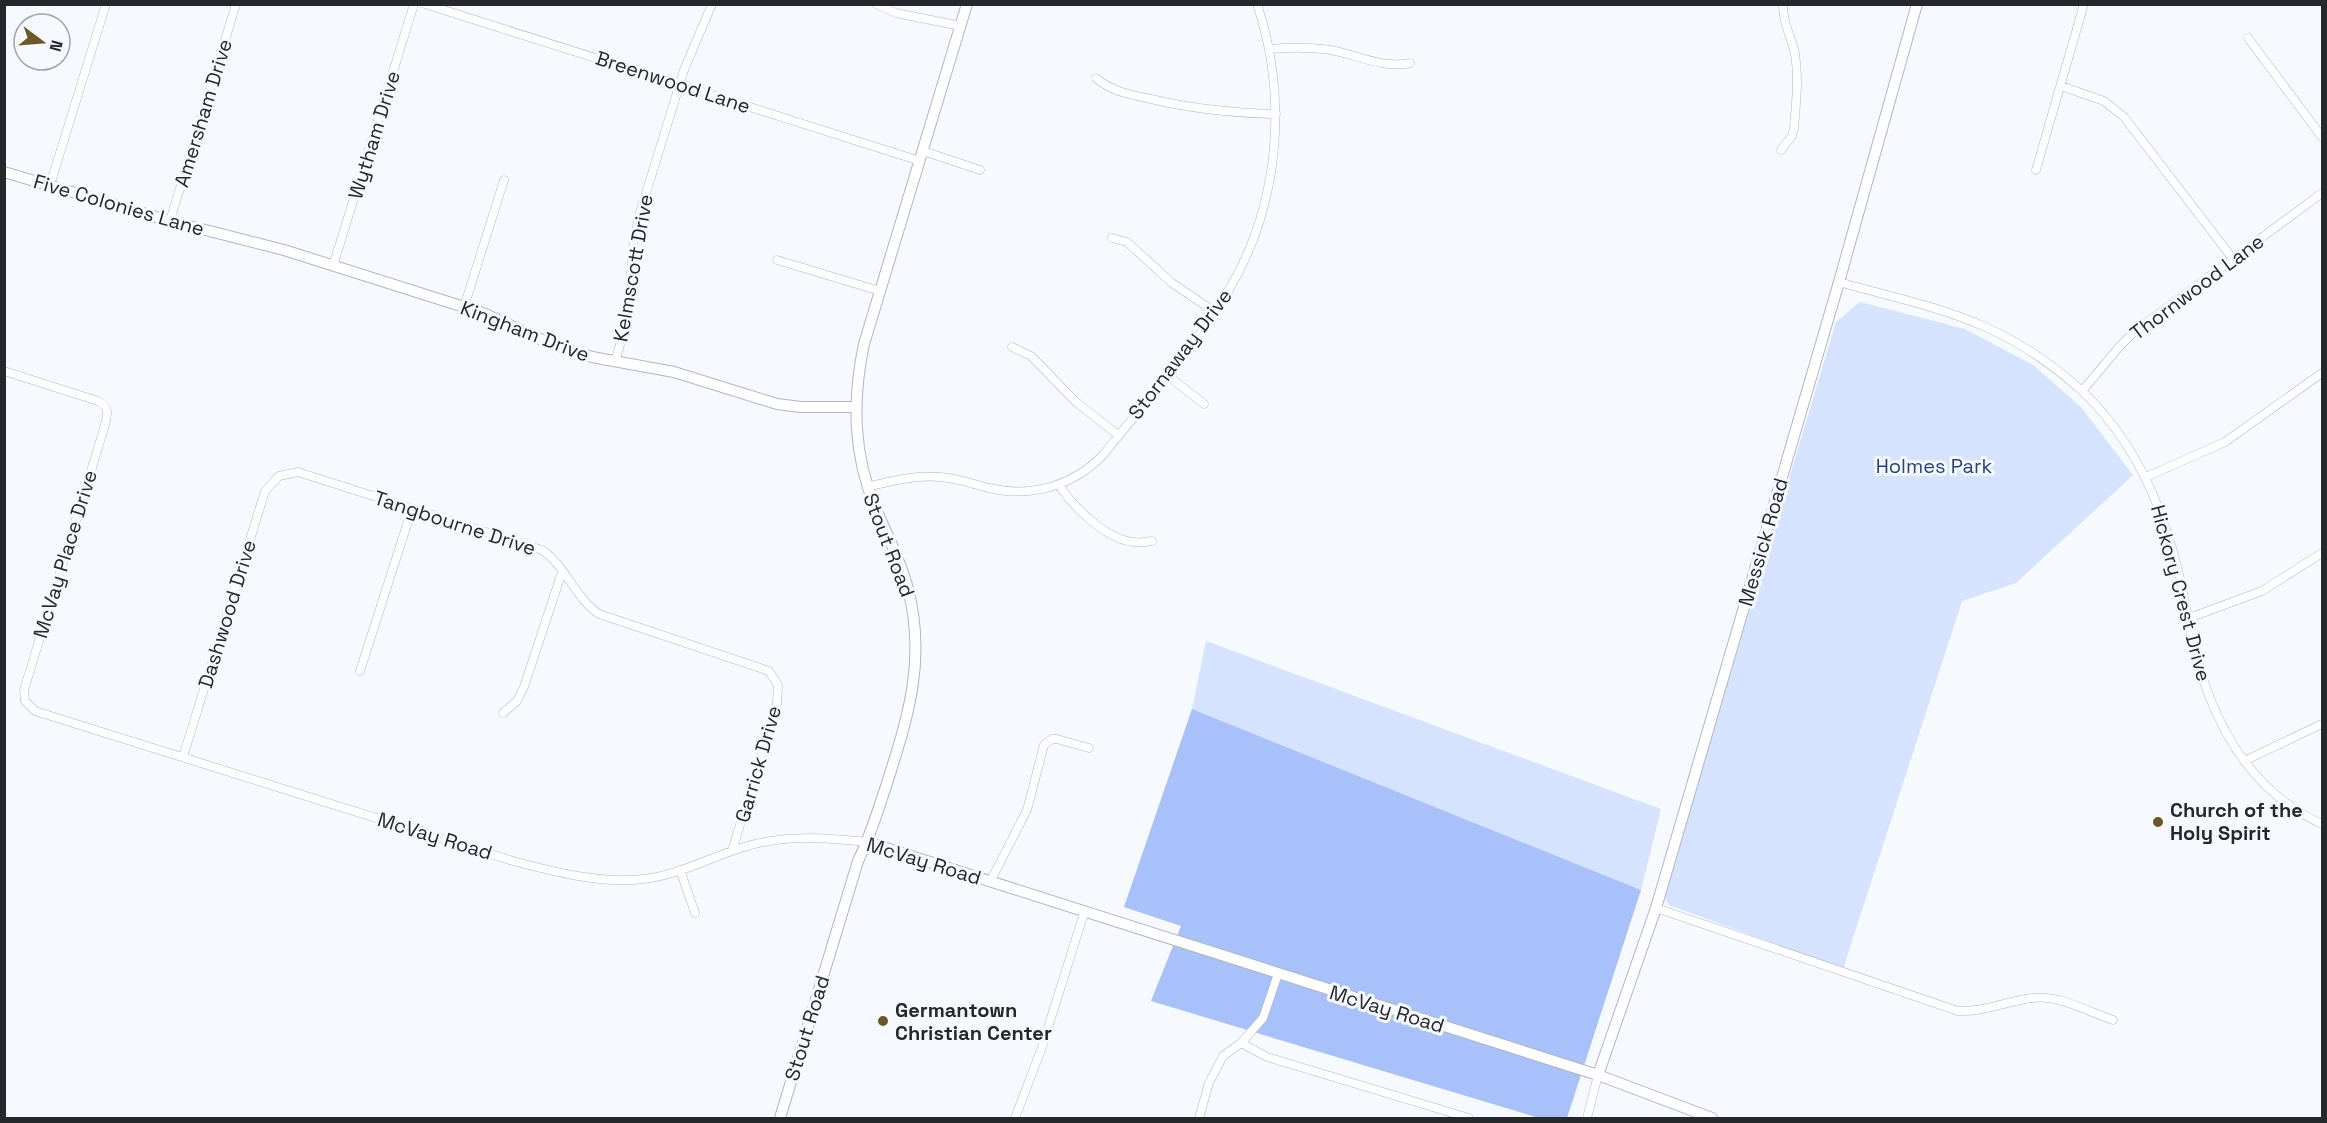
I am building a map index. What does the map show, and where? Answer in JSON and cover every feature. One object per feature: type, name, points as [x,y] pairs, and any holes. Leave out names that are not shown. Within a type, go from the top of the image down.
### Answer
[{"type":"street","points":[[50,185],[106,4]]},
{"type":"street","name":"Amersham Drive","points":[[170,221],[236,4]]},
{"type":"street","name":"Wytham Drive","points":[[333,266],[414,4]]},
{"type":"street","name":"Breenwood Lane","points":[[425,4],[679,84],[921,156],[980,170]]},
{"type":"street","name":"Kelmscott Drive","points":[[615,362],[629,311],[633,247],[639,216],[679,84],[712,4]]},
{"type":"street","points":[[876,4],[896,14],[961,26]]},
{"type":"street","name":"Stout Road","points":[[780,1119],[832,941],[909,713],[916,672],[914,619],[908,587],[867,487],[858,454],[856,407],[860,364],[880,291],[968,4]]},
{"type":"street","name":"Stornaway Drive","points":[[867,487],[896,479],[929,476],[951,478],[990,489],[1013,492],[1059,485],[1072,480],[1094,464],[1167,375],[1215,312],[1241,268],[1258,226],[1271,169],[1276,114],[1269,49],[1257,4]]},
{"type":"street","points":[[1781,150],[1792,136],[1794,128],[1798,77],[1794,51],[1783,20],[1784,4]]},
{"type":"street","name":"Messick Road","points":[[1598,1075],[1656,908],[1839,282],[1917,4]]},
{"type":"street","points":[[2036,170],[2084,4]]},
{"type":"street","points":[[2248,38],[2322,137]]},
{"type":"street","points":[[1269,49],[1316,48],[1394,66],[1410,63]]},
{"type":"street","points":[[1096,78],[1112,90],[1185,107],[1224,112],[1276,114]]},
{"type":"street","points":[[2061,86],[2104,101],[2124,117],[2233,259]]},
{"type":"street","name":"Five Colonies Lane","points":[[4,172],[170,221],[234,237]]},
{"type":"street","points":[[464,307],[504,180]]},
{"type":"street","name":"Thornwood Lane","points":[[2082,391],[2134,333],[2322,193]]},
{"type":"street","name":"Kingham Drive","points":[[234,237],[464,307],[549,343],[615,362],[674,372],[777,404],[801,407],[856,407]]},
{"type":"street","points":[[1112,238],[1127,242],[1172,283],[1215,312]]},
{"type":"street","points":[[777,260],[880,291]]},
{"type":"street","name":"Hickory Crest Drive","points":[[1839,282],[1936,309],[1982,325],[2026,349],[2082,391],[2125,441],[2146,477],[2172,547],[2194,647],[2221,725],[2244,761],[2261,782],[2322,824]]},
{"type":"street","points":[[1012,347],[1031,356],[1071,398],[1118,435]]},
{"type":"street","name":"McVay Place Drive","points":[[4,371],[92,398],[106,407],[105,425],[26,683],[25,701]]},
{"type":"street","points":[[2146,477],[2225,442],[2322,373]]},
{"type":"street","points":[[1167,375],[1204,404]]},
{"type":"street","name":"Tangbourne Drive","points":[[279,476],[293,472],[303,474],[542,550],[549,555],[599,614],[762,667],[774,677]]},
{"type":"street","name":"Dashwood Drive","points":[[183,757],[262,500],[267,487],[279,476]]},
{"type":"street","points":[[1059,485],[1074,504],[1107,532],[1133,543],[1152,541]]},
{"type":"street","points":[[360,671],[412,509]]},
{"type":"street","points":[[2189,618],[2262,591],[2322,553]]},
{"type":"street","points":[[503,713],[517,701],[524,687],[562,572]]},
{"type":"street","name":"Garrick Drive","points":[[732,851],[777,703],[778,685],[774,677]]},
{"type":"street","name":"McVay Road","points":[[25,701],[30,709],[39,713],[532,867],[618,880],[646,879],[680,870],[732,851],[776,840],[793,838],[867,842],[1598,1075],[1712,1119]]},
{"type":"street","points":[[2244,761],[2322,724]]},
{"type":"street","points":[[990,882],[1027,810],[1044,745],[1052,739],[1057,739],[1089,748]]},
{"type":"street","points":[[680,870],[695,914]]},
{"type":"street","points":[[1656,908],[1958,1011],[1976,1012],[2034,997],[2058,1001],[2113,1020]]},
{"type":"street","points":[[1015,1119],[1041,1050],[1084,913]]},
{"type":"street","points":[[1199,1119],[1209,1083],[1222,1056],[1241,1043],[1263,1018],[1278,974]]},
{"type":"street","points":[[1241,1043],[1267,1057],[1469,1119]]},
{"type":"street","points":[[1587,1119],[1598,1075]]},
{"type":"green space","name":"Holmes Park","points":[[1860,302],[1965,329],[2033,365],[2081,407],[2133,475],[2016,583],[1962,601],[1843,969],[1669,905],[1664,895],[1836,322]]},
{"type":"green space","points":[[1206,641],[1661,809],[1641,890],[1192,709]]},
{"type":"shaded area","points":[[1192,709],[1641,890],[1567,1118],[1539,1118],[1151,1001],[1181,926],[1124,907]]},
{"type":"place","name":"Church of the Holy Spirit","points":[[2158,822]]},
{"type":"place","name":"Germantown Christian Center","points":[[883,1021]]}]
